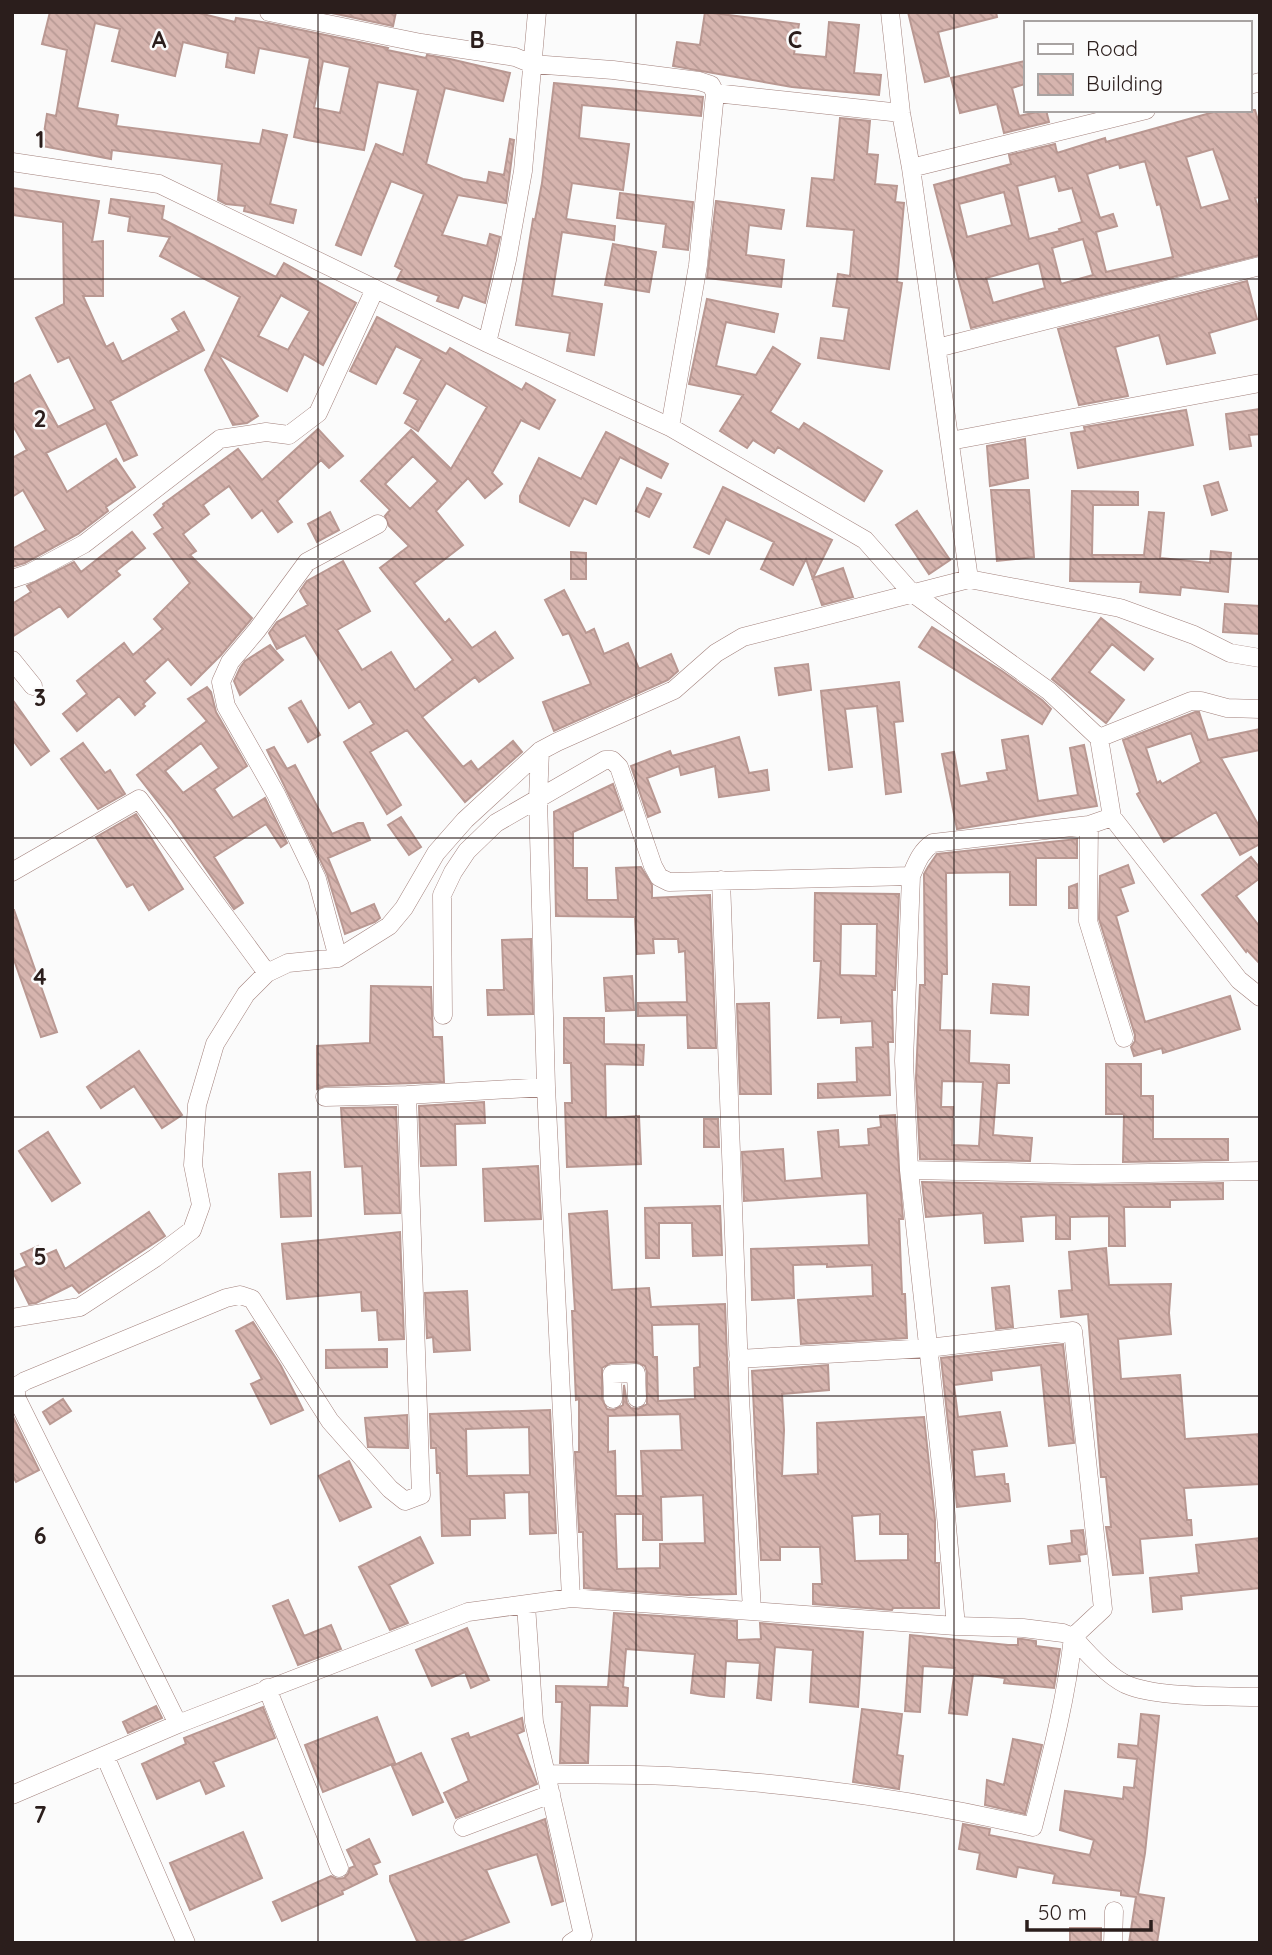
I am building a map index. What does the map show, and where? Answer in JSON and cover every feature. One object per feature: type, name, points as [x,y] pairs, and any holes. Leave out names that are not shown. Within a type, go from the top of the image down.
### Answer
[{"type":"street","points":[[269,12],[421,43],[514,57],[533,64],[613,70],[699,81],[711,85],[715,93],[698,265],[670,427]]},
{"type":"street","points":[[487,343],[507,260],[523,171],[537,12]]},
{"type":"street","points":[[890,12],[901,113],[969,579]]},
{"type":"street","points":[[715,93],[901,113]]},
{"type":"street","points":[[911,168],[1138,112]]},
{"type":"street","points":[[12,162],[159,184],[487,343],[670,427],[865,540],[911,592],[1049,691],[1099,738],[1112,817],[1239,979],[1260,997]]},
{"type":"street","points":[[937,348],[1260,266]]},
{"type":"street","points":[[12,579],[30,573],[85,544],[220,439],[266,432],[289,435],[318,413],[375,289]]},
{"type":"street","points":[[950,441],[1260,383]]},
{"type":"street","points":[[338,958],[317,879],[276,794],[226,705],[222,682],[230,662],[307,562],[379,524]]},
{"type":"street","points":[[12,1318],[80,1307],[155,1258],[192,1230],[201,1205],[193,1165],[197,1105],[215,1044],[246,994],[267,973],[288,963],[338,958],[389,926],[404,908],[436,853],[465,820],[540,751],[674,690],[716,653],[743,637],[969,579],[1120,608],[1194,635],[1230,653],[1260,658]]},
{"type":"street","points":[[12,660],[33,686]]},
{"type":"street","points":[[1099,738],[1191,701],[1227,708],[1260,709]]},
{"type":"street","points":[[540,751],[538,799],[545,1087],[571,1598]]},
{"type":"street","points":[[443,1015],[442,895],[453,872],[467,851],[496,823],[605,760],[612,760],[619,767],[653,866],[659,877],[669,882],[911,876]]},
{"type":"street","points":[[12,872],[139,799],[267,973]]},
{"type":"street","points":[[956,1626],[909,1170],[904,1061],[911,876],[919,856],[933,843],[1089,825],[1112,817]]},
{"type":"street","points":[[1089,825],[1088,921],[1124,1038]]},
{"type":"street","points":[[721,880],[738,1359],[752,1610]]},
{"type":"street","points":[[325,1097],[545,1087]]},
{"type":"street","points":[[178,1724],[16,1397],[14,1384],[226,1298],[252,1298],[330,1421],[390,1489],[405,1501],[421,1495],[407,1095]]},
{"type":"street","points":[[909,1170],[1094,1174],[1260,1171]]},
{"type":"street","points":[[547,1774],[668,1776],[794,1786],[952,1808],[1033,1827],[1055,1743],[1069,1676],[1073,1637],[1102,1609],[1073,1331],[928,1348],[738,1359]]},
{"type":"street","points":[[613,1399],[612,1374],[636,1373],[637,1398]]},
{"type":"street","points":[[12,1795],[267,1688],[468,1612],[571,1598],[956,1626],[1023,1628],[1063,1633],[1073,1637],[1094,1660],[1129,1686],[1206,1696],[1260,1697]]},
{"type":"street","points":[[526,1605],[534,1722],[584,1940]]},
{"type":"street","points":[[267,1688],[339,1868]]},
{"type":"street","points":[[105,1756],[186,1943]]},
{"type":"street","points":[[463,1827],[551,1794]]},
{"type":"street","points":[[1113,1943],[1114,1911]]},
{"type":"building","points":[[50,12],[195,12],[235,22],[236,18],[268,23],[388,48],[387,50],[426,58],[427,55],[450,59],[510,73],[503,101],[445,88],[426,164],[463,179],[487,183],[489,172],[504,175],[510,139],[514,140],[506,203],[458,195],[442,235],[487,246],[490,234],[500,237],[485,303],[463,295],[458,308],[437,301],[439,296],[397,280],[402,270],[395,266],[424,194],[391,181],[361,255],[336,245],[376,144],[403,155],[418,90],[378,82],[364,150],[307,140],[294,137],[310,58],[259,48],[254,73],[226,67],[228,53],[183,42],[175,76],[112,61],[120,29],[95,23],[77,108],[118,115],[116,126],[260,144],[263,130],[287,135],[270,204],[296,210],[293,223],[244,211],[245,206],[226,204],[218,200],[222,164],[112,150],[111,159],[42,146],[47,114],[56,116],[67,50],[42,44]],"holes":[[[323,61],[350,67],[340,113],[314,108]]]},
{"type":"building","points":[[327,12],[396,12],[393,26]]},
{"type":"building","points":[[705,12],[799,24],[794,54],[826,57],[829,22],[859,25],[854,73],[881,75],[879,95],[792,87],[673,66],[677,42],[700,45]]},
{"type":"building","points":[[908,12],[996,12],[997,17],[938,32],[949,76],[925,82]]},
{"type":"building","points":[[1024,61],[1024,84],[1012,88],[1019,116],[1046,112],[1049,122],[1004,133],[997,104],[960,113],[951,78]]},
{"type":"building","points":[[554,83],[703,97],[701,116],[582,105],[579,138],[629,144],[623,190],[572,183],[566,219],[615,226],[614,240],[562,232],[552,296],[602,304],[594,355],[567,351],[570,333],[516,325],[533,219],[535,220],[542,183]]},
{"type":"building","points":[[1255,110],[1260,127],[1260,197],[1255,198],[1260,214],[1260,255],[971,328],[934,185],[1011,164],[1009,155],[1055,144],[1057,153],[1105,138],[1106,142],[1214,112]],"holes":[[[1213,149],[1230,200],[1201,208],[1186,157]],[[1145,161],[1157,205],[1160,204],[1173,257],[1106,272],[1096,232],[1117,226],[1113,214],[1100,218],[1087,174],[1119,164],[1120,168]],[[1055,176],[1059,191],[1072,188],[1082,222],[1029,239],[1017,186]],[[1004,192],[1012,225],[967,237],[959,204]],[[1083,239],[1093,275],[1061,284],[1052,248]],[[1039,263],[1045,288],[993,303],[986,278]]]},
{"type":"building","points":[[840,118],[870,121],[867,154],[878,155],[875,184],[897,186],[895,202],[904,203],[897,282],[902,283],[889,369],[818,358],[821,338],[844,341],[849,308],[833,306],[838,274],[850,276],[854,230],[807,226],[812,178],[834,180]]},
{"type":"building","points":[[12,188],[99,201],[92,242],[103,241],[103,296],[83,296],[106,347],[113,343],[122,362],[179,331],[172,319],[184,312],[204,350],[110,401],[137,455],[124,461],[106,423],[46,453],[67,492],[116,459],[135,487],[106,507],[108,511],[78,534],[25,563],[12,567],[12,549],[46,530],[23,490],[12,497],[12,458],[27,450],[12,424],[12,385],[30,375],[58,427],[95,409],[69,357],[58,362],[36,318],[64,304],[63,222],[12,215]]},
{"type":"building","points":[[620,193],[693,202],[688,250],[663,247],[666,224],[617,218]]},
{"type":"building","points":[[111,199],[164,206],[162,219],[276,277],[284,263],[356,303],[323,365],[304,354],[287,391],[218,354],[258,416],[247,423],[233,425],[205,370],[240,297],[160,256],[170,237],[128,231],[130,217],[109,213]],"holes":[[[281,295],[310,311],[288,350],[258,336]]]},
{"type":"building","points":[[716,201],[784,210],[781,229],[749,225],[746,255],[784,260],[781,287],[707,278]]},
{"type":"building","points":[[613,244],[656,252],[649,292],[605,285]]},
{"type":"building","points":[[1247,281],[1257,319],[1209,333],[1215,353],[1167,364],[1159,335],[1115,347],[1128,396],[1079,405],[1058,329]]},
{"type":"building","points":[[707,299],[778,314],[774,332],[726,322],[716,366],[756,375],[773,347],[800,364],[770,412],[799,430],[804,423],[882,471],[864,501],[778,447],[774,453],[753,440],[747,448],[720,431],[743,395],[689,384]]},
{"type":"building","points":[[377,317],[446,354],[450,348],[522,390],[526,383],[555,400],[539,429],[521,420],[492,473],[502,484],[485,498],[468,478],[436,511],[463,545],[414,583],[445,623],[449,619],[472,648],[495,632],[513,658],[479,682],[475,677],[422,717],[463,767],[471,761],[478,770],[513,741],[522,752],[465,802],[407,730],[370,752],[401,805],[387,814],[344,742],[374,724],[360,701],[349,708],[305,635],[277,649],[269,633],[277,622],[308,605],[300,591],[307,581],[343,561],[370,611],[337,630],[362,670],[391,652],[415,690],[453,660],[380,568],[409,546],[389,526],[385,516],[390,510],[361,481],[411,430],[451,469],[487,407],[446,383],[418,431],[405,423],[418,400],[404,393],[422,359],[396,346],[376,384],[350,371]],"holes":[[[413,456],[438,481],[410,509],[385,484]]]},
{"type":"building","points":[[1260,409],[1260,434],[1249,435],[1251,446],[1230,449],[1226,414]]},
{"type":"building","points":[[1186,410],[1193,445],[1078,468],[1071,433],[1085,431],[1084,427]]},
{"type":"building","points":[[318,429],[343,456],[329,468],[321,460],[277,501],[292,522],[278,532],[262,510],[252,518],[229,486],[203,505],[209,514],[183,534],[196,551],[190,555],[252,618],[191,685],[168,659],[144,681],[155,693],[135,715],[119,696],[77,731],[63,714],[87,694],[77,681],[124,643],[133,655],[163,629],[154,619],[190,583],[154,534],[163,528],[154,515],[163,504],[238,449],[262,480]]},
{"type":"building","points":[[606,432],[668,464],[661,478],[620,457],[596,504],[584,498],[569,526],[520,502],[520,496],[539,458],[581,479]]},
{"type":"building","points":[[1025,439],[1028,478],[990,486],[987,446]]},
{"type":"building","points":[[1218,482],[1227,510],[1212,515],[1204,486]]},
{"type":"building","points":[[723,487],[832,540],[813,578],[843,568],[853,597],[822,605],[806,559],[793,585],[761,569],[774,542],[726,519],[709,554],[694,547]]},
{"type":"building","points":[[647,488],[661,494],[649,517],[636,511]]},
{"type":"building","points":[[991,490],[1029,490],[1034,557],[997,561]]},
{"type":"building","points":[[1072,491],[1138,492],[1138,505],[1093,505],[1092,555],[1144,555],[1149,512],[1164,513],[1160,558],[1210,563],[1211,551],[1231,553],[1228,592],[1181,587],[1180,595],[1140,592],[1141,582],[1070,581]]},
{"type":"building","points":[[917,511],[950,560],[929,574],[896,525]]},
{"type":"building","points":[[330,512],[339,530],[317,542],[308,524]]},
{"type":"building","points":[[132,532],[145,548],[116,571],[120,575],[68,617],[60,606],[12,637],[12,604],[31,592],[27,586],[74,562],[81,572]]},
{"type":"building","points":[[571,552],[586,553],[586,579],[571,579]]},
{"type":"building","points":[[564,590],[586,633],[594,629],[604,654],[628,643],[639,669],[671,654],[678,671],[668,680],[554,731],[543,702],[591,684],[569,633],[563,635],[545,600]]},
{"type":"building","points":[[1225,604],[1260,606],[1260,634],[1223,632]]},
{"type":"building","points":[[1101,618],[1153,659],[1144,670],[1112,644],[1089,672],[1124,700],[1106,723],[1052,679]]},
{"type":"building","points":[[932,627],[1042,700],[1051,709],[1042,724],[919,647]]},
{"type":"building","points":[[270,645],[283,660],[240,695],[234,681],[240,668],[245,661]]},
{"type":"building","points":[[808,664],[811,690],[779,695],[775,668]]},
{"type":"building","points":[[899,682],[903,721],[894,722],[901,792],[886,794],[877,706],[845,709],[852,767],[829,770],[821,691]]},
{"type":"building","points":[[207,687],[216,712],[247,766],[214,789],[233,818],[265,798],[287,843],[281,847],[266,824],[214,857],[243,903],[234,909],[137,775],[207,721],[188,699]],"holes":[[[201,743],[219,768],[183,793],[165,771]]]},
{"type":"building","points":[[12,699],[49,751],[31,765],[12,739]]},
{"type":"building","points":[[301,701],[320,735],[308,742],[289,708]]},
{"type":"building","points":[[1195,712],[1199,712],[1208,740],[1260,729],[1260,750],[1221,758],[1260,828],[1260,844],[1240,855],[1216,812],[1164,842],[1137,794],[1140,792],[1123,740]],"holes":[[[1191,733],[1201,762],[1162,784],[1160,781],[1157,783],[1146,748]]]},
{"type":"building","points":[[1028,736],[1038,801],[1078,795],[1070,748],[1084,745],[1097,806],[957,829],[942,754],[954,752],[960,786],[989,781],[987,773],[1007,770],[1002,740]]},
{"type":"building","points":[[739,737],[749,773],[767,770],[769,790],[719,797],[715,766],[681,775],[679,766],[647,778],[660,812],[648,817],[631,766],[670,751],[672,756]]},
{"type":"building","points":[[83,743],[105,773],[110,770],[125,794],[98,809],[61,759]]},
{"type":"building","points":[[274,747],[287,769],[295,765],[332,834],[363,823],[370,840],[328,858],[351,914],[374,904],[380,918],[375,922],[345,934],[327,874],[267,750]]},
{"type":"building","points":[[613,784],[622,810],[573,832],[573,868],[587,868],[587,900],[618,900],[616,868],[641,867],[652,885],[652,898],[710,895],[716,1048],[688,1048],[687,1015],[638,1016],[638,1003],[687,1002],[685,951],[679,952],[678,939],[653,939],[654,953],[637,954],[635,917],[556,916],[554,812]]},
{"type":"building","points":[[136,814],[183,889],[149,910],[133,884],[127,887],[96,837]]},
{"type":"building","points":[[401,817],[421,847],[409,855],[388,825]]},
{"type":"building","points":[[1077,839],[1077,858],[1036,858],[1036,905],[1010,905],[1010,872],[946,873],[947,974],[942,974],[940,1030],[970,1031],[969,1063],[1009,1065],[1009,1083],[997,1083],[993,1135],[1032,1138],[1030,1161],[920,1159],[916,1078],[920,985],[925,985],[924,874],[937,854]],"holes":[[[942,1081],[983,1082],[979,1146],[952,1145],[953,1107],[941,1107]]]},
{"type":"building","points":[[1251,857],[1260,868],[1260,878],[1236,896],[1260,927],[1260,964],[1247,950],[1246,952],[1202,895]]},
{"type":"building","points":[[1128,865],[1134,883],[1120,888],[1128,911],[1116,916],[1145,1022],[1230,996],[1240,1029],[1163,1053],[1162,1048],[1134,1056],[1131,1047],[1135,1035],[1099,919],[1100,876]]},
{"type":"building","points":[[1077,884],[1077,908],[1069,908],[1069,887]]},
{"type":"building","points":[[815,893],[899,894],[895,990],[892,990],[893,1042],[888,1042],[890,1095],[818,1098],[818,1084],[857,1082],[856,1048],[873,1047],[872,1021],[841,1023],[841,1017],[818,1018],[821,961],[814,961]],"holes":[[[841,924],[877,924],[876,976],[840,975]]]},
{"type":"building","points":[[12,910],[57,1032],[41,1037],[12,954]]},
{"type":"building","points":[[531,939],[533,1014],[488,1015],[487,990],[504,990],[502,940]]},
{"type":"building","points":[[632,976],[634,1010],[606,1011],[604,978]]},
{"type":"building","points":[[993,984],[1029,987],[1028,1015],[991,1013]]},
{"type":"building","points":[[371,986],[431,987],[433,1037],[442,1037],[444,1082],[325,1086],[317,1089],[317,1046],[370,1043]]},
{"type":"building","points":[[769,1003],[771,1094],[740,1094],[737,1004]]},
{"type":"building","points":[[564,1018],[604,1018],[604,1044],[644,1045],[643,1065],[605,1064],[606,1118],[639,1116],[641,1164],[567,1167],[565,1103],[572,1103],[571,1063],[564,1063]]},
{"type":"building","points":[[139,1051],[182,1115],[162,1128],[134,1086],[101,1108],[87,1087]]},
{"type":"building","points":[[1106,1064],[1141,1064],[1141,1096],[1153,1096],[1153,1139],[1228,1139],[1228,1160],[1123,1162],[1124,1114],[1106,1114]]},
{"type":"building","points":[[484,1102],[485,1123],[455,1124],[456,1165],[421,1166],[419,1106]]},
{"type":"building","points":[[396,1107],[400,1213],[365,1214],[362,1166],[345,1167],[341,1108]]},
{"type":"building","points":[[895,1115],[903,1219],[899,1219],[902,1294],[905,1294],[907,1338],[801,1344],[798,1300],[873,1296],[872,1265],[793,1265],[794,1298],[752,1300],[751,1249],[869,1245],[867,1193],[744,1201],[742,1152],[783,1149],[785,1181],[822,1178],[818,1132],[838,1130],[839,1147],[869,1145],[868,1129],[881,1127],[880,1116]]},
{"type":"building","points":[[704,1119],[718,1119],[719,1147],[704,1147]]},
{"type":"building","points":[[48,1132],[80,1183],[52,1201],[19,1151]]},
{"type":"building","points":[[538,1166],[541,1219],[485,1221],[483,1169]]},
{"type":"building","points":[[310,1172],[311,1216],[281,1217],[279,1174]]},
{"type":"building","points":[[922,1182],[1094,1185],[1223,1183],[1223,1199],[1170,1200],[1170,1207],[1124,1207],[1125,1246],[1109,1246],[1109,1216],[1070,1217],[1070,1239],[1056,1239],[1056,1215],[1021,1217],[1023,1241],[985,1243],[983,1213],[926,1217]]},
{"type":"building","points":[[720,1206],[722,1255],[693,1256],[692,1223],[659,1223],[659,1258],[646,1258],[645,1208]]},
{"type":"building","points":[[607,1211],[612,1290],[649,1288],[651,1307],[725,1304],[736,1594],[687,1595],[584,1588],[583,1532],[579,1532],[575,1452],[579,1452],[579,1399],[576,1400],[572,1311],[575,1311],[569,1214]],"holes":[[[699,1324],[700,1367],[694,1368],[695,1399],[658,1401],[657,1357],[653,1357],[652,1325]],[[636,1362],[645,1366],[647,1404],[638,1409],[631,1408],[627,1403],[624,1385],[623,1405],[614,1410],[607,1409],[602,1399],[602,1368],[611,1363]],[[680,1414],[682,1450],[641,1451],[643,1496],[616,1496],[615,1451],[608,1452],[608,1416]],[[703,1495],[705,1543],[660,1544],[660,1568],[617,1569],[615,1514],[643,1514],[643,1540],[662,1540],[661,1497]]]},
{"type":"building","points":[[149,1212],[165,1236],[79,1293],[72,1285],[29,1304],[13,1272],[27,1266],[21,1254],[38,1246],[43,1256],[56,1250],[65,1269]]},
{"type":"building","points":[[400,1232],[404,1339],[379,1340],[377,1310],[362,1311],[361,1292],[287,1299],[282,1244]]},
{"type":"building","points":[[1106,1248],[1109,1285],[1171,1284],[1171,1334],[1118,1339],[1121,1379],[1180,1375],[1185,1439],[1260,1434],[1260,1484],[1184,1488],[1187,1520],[1191,1520],[1192,1535],[1140,1539],[1143,1573],[1113,1575],[1106,1527],[1111,1527],[1106,1477],[1101,1477],[1088,1314],[1061,1317],[1059,1291],[1072,1290],[1069,1252]]},
{"type":"building","points":[[1009,1286],[1013,1327],[996,1329],[992,1288]]},
{"type":"building","points":[[467,1291],[470,1350],[434,1352],[433,1337],[427,1338],[425,1293]]},
{"type":"building","points":[[253,1322],[281,1366],[303,1410],[271,1424],[251,1384],[262,1379],[236,1331]]},
{"type":"building","points":[[1063,1344],[1074,1443],[1049,1446],[1041,1365],[991,1371],[992,1380],[954,1385],[958,1417],[1000,1412],[1007,1446],[972,1450],[975,1477],[1004,1474],[1010,1501],[957,1507],[941,1358]]},
{"type":"building","points":[[387,1349],[387,1367],[326,1368],[326,1350]]},
{"type":"building","points":[[828,1365],[829,1390],[782,1394],[782,1476],[818,1474],[817,1423],[924,1417],[935,1520],[935,1563],[939,1563],[939,1608],[892,1610],[813,1604],[813,1584],[822,1584],[820,1547],[780,1547],[780,1560],[761,1560],[752,1371]],"holes":[[[880,1514],[880,1534],[908,1534],[908,1560],[855,1561],[852,1516]]]},
{"type":"building","points":[[63,1399],[71,1411],[50,1424],[43,1412]]},
{"type":"building","points":[[550,1410],[556,1533],[530,1534],[529,1492],[504,1493],[505,1518],[470,1519],[470,1535],[442,1536],[440,1473],[437,1473],[436,1448],[431,1448],[430,1414]],"holes":[[[529,1427],[530,1475],[467,1476],[466,1429]]]},
{"type":"building","points":[[12,1415],[39,1470],[16,1482],[12,1474]]},
{"type":"building","points":[[407,1415],[408,1448],[368,1447],[365,1418]]},
{"type":"building","points":[[349,1461],[371,1507],[340,1521],[319,1476]]},
{"type":"building","points":[[1083,1530],[1086,1554],[1079,1555],[1080,1561],[1050,1564],[1048,1546],[1072,1543],[1071,1531]]},
{"type":"building","points":[[420,1537],[433,1563],[389,1585],[408,1623],[390,1630],[359,1567]]},
{"type":"building","points":[[1260,1538],[1260,1588],[1181,1596],[1182,1609],[1153,1612],[1150,1578],[1199,1573],[1196,1545]]},
{"type":"building","points":[[288,1600],[304,1636],[331,1625],[341,1649],[298,1665],[273,1606]]},
{"type":"building","points":[[614,1613],[737,1621],[737,1640],[761,1639],[760,1623],[863,1632],[858,1707],[810,1702],[813,1650],[775,1647],[771,1700],[757,1698],[760,1663],[726,1661],[724,1697],[710,1696],[691,1693],[695,1654],[626,1649],[623,1687],[628,1688],[627,1706],[590,1705],[588,1763],[560,1763],[562,1702],[556,1702],[556,1686],[608,1687]]},
{"type":"building","points":[[467,1628],[489,1680],[471,1688],[465,1672],[432,1686],[416,1650]]},
{"type":"building","points":[[910,1635],[1008,1645],[1018,1645],[1018,1639],[1022,1639],[1036,1641],[1036,1646],[1060,1649],[1054,1688],[1004,1683],[1005,1678],[973,1674],[967,1715],[949,1713],[955,1668],[923,1666],[920,1712],[905,1711]]},
{"type":"building","points":[[156,1706],[162,1718],[128,1733],[123,1722]]},
{"type":"building","points":[[263,1707],[275,1738],[213,1762],[224,1786],[206,1794],[200,1780],[157,1799],[142,1764],[186,1744],[184,1738]]},
{"type":"building","points":[[862,1709],[902,1714],[897,1755],[903,1756],[899,1789],[853,1782]]},
{"type":"building","points":[[1141,1714],[1159,1716],[1145,1853],[1138,1894],[1164,1898],[1157,1943],[1129,1943],[1136,1897],[1121,1895],[1121,1891],[1053,1883],[1055,1874],[1018,1867],[1016,1877],[977,1869],[980,1853],[959,1849],[963,1824],[990,1829],[989,1835],[1090,1855],[1094,1840],[1060,1830],[1065,1791],[1123,1799],[1124,1787],[1134,1788],[1137,1759],[1118,1757],[1119,1744],[1138,1746]]},
{"type":"building","points":[[377,1717],[395,1763],[323,1792],[305,1745]]},
{"type":"building","points":[[522,1718],[524,1731],[517,1734],[537,1784],[456,1818],[444,1793],[469,1781],[452,1739],[468,1733],[470,1738]]},
{"type":"building","points":[[1013,1739],[1042,1745],[1025,1814],[985,1805],[987,1780],[1004,1785]]},
{"type":"building","points":[[421,1753],[443,1802],[413,1815],[392,1766]]},
{"type":"building","points":[[545,1819],[563,1901],[552,1905],[537,1854],[486,1870],[509,1922],[455,1943],[418,1943],[390,1876]]},
{"type":"building","points":[[243,1832],[262,1878],[190,1910],[170,1863]]},
{"type":"building","points":[[369,1839],[380,1862],[373,1865],[377,1874],[342,1891],[343,1894],[282,1921],[273,1902],[331,1876],[344,1878],[350,1868],[355,1866],[347,1850]]},
{"type":"building","points":[[1070,1928],[1101,1928],[1101,1943],[1070,1943]]}]
